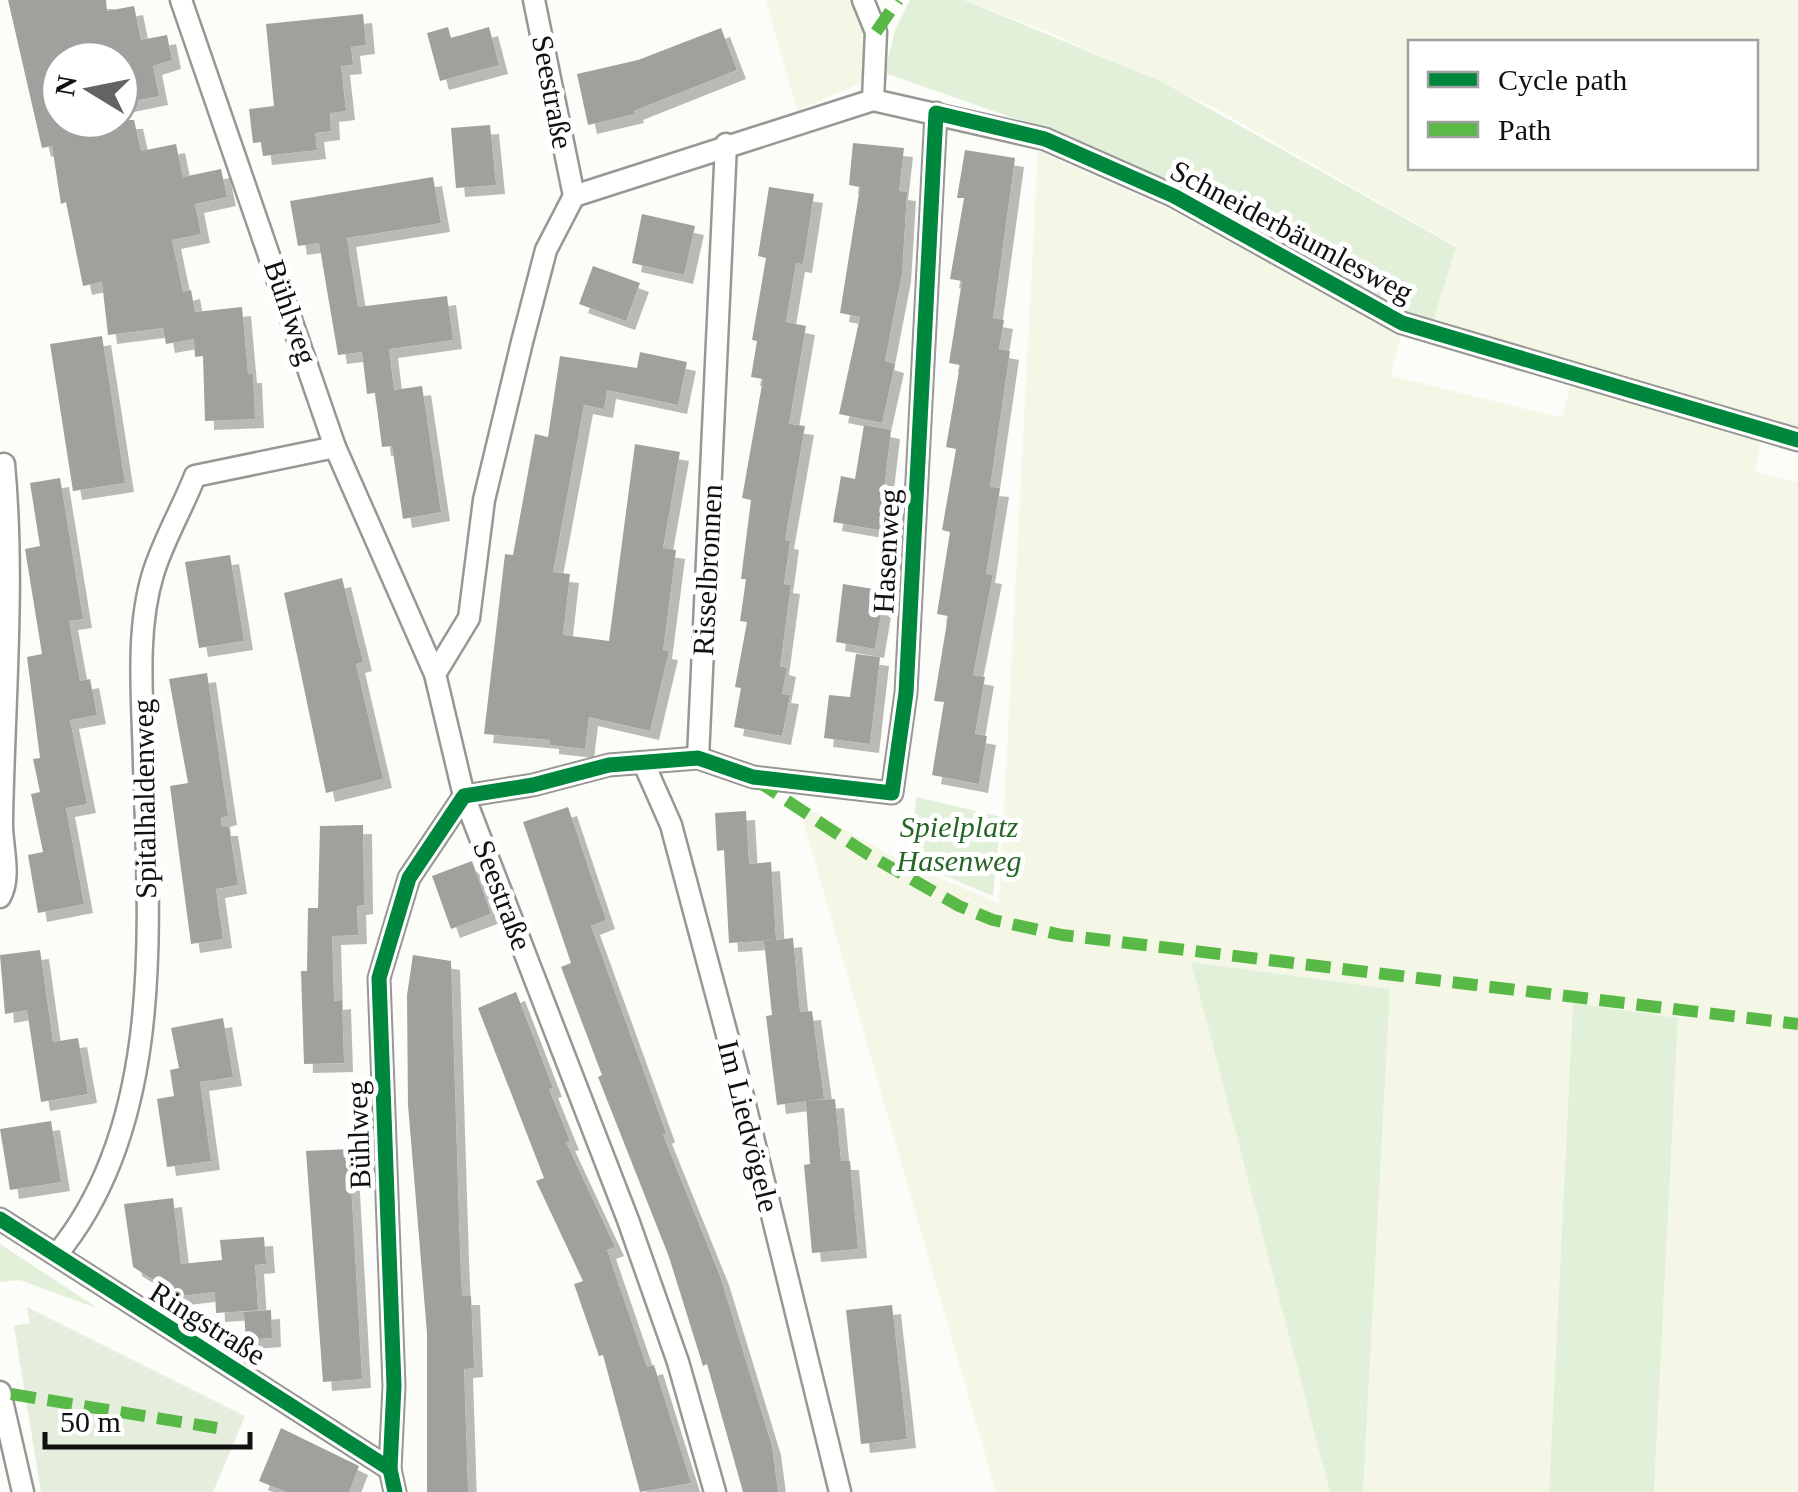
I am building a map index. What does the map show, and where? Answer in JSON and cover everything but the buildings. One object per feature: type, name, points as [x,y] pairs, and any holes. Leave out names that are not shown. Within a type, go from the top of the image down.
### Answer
[{"type":"street","name":"Bühlweg","points":[[181,0],[335,448],[435,674]]},
{"type":"street","name":"Seestraße","points":[[534,0],[574,196]]},
{"type":"street","points":[[863,0],[876,32],[873,100]]},
{"type":"street","name":"Schneiderbäumlesweg","points":[[574,196],[726,144],[873,100],[936,112],[1045,139],[1174,196],[1402,324],[1798,440]]},
{"type":"street","name":"Hasenweg","points":[[698,758],[752,777],[892,794],[906,693],[936,112]]},
{"type":"street","name":"Risselbronnen","points":[[698,758],[726,144]]},
{"type":"street","points":[[435,674],[469,618],[484,500],[522,342],[546,250],[574,196]]},
{"type":"street","name":"Spitalhaldenweg","points":[[58,1254],[86,1220],[110,1175],[136,1068],[146,946],[141,674],[152,575],[195,476],[335,448]]},
{"type":"street","points":[[0,896],[6,887],[2,826],[10,531],[4,464]]},
{"type":"street","name":"Seestraße","points":[[435,674],[464,796],[628,1220],[678,1362],[715,1492]]},
{"type":"street","points":[[464,796],[532,785],[609,765],[698,758]]},
{"type":"street","name":"Im Liedvögele","points":[[644,764],[671,825],[840,1492]]},
{"type":"street","name":"Bühlweg","points":[[395,1492],[390,1469],[394,1386],[379,978],[409,878],[464,796]]},
{"type":"street","name":"Ringstraße","points":[[0,1220],[390,1469]]},
{"type":"street","points":[[0,1392],[23,1492]]},
{"type":"green space","points":[[766,0],[856,0],[885,73],[797,110]]},
{"type":"green space","points":[[910,0],[964,0],[1160,81],[1456,247],[1433,322],[1398,310],[1146,175],[1039,127],[885,73],[895,29]]},
{"type":"green space","points":[[964,0],[1798,0],[1798,431],[1433,322],[1456,246],[1215,108],[1051,33]]},
{"type":"green space","points":[[1038,151],[1170,210],[1401,334],[1391,376],[1562,418],[1571,383],[1761,440],[1755,471],[1798,483],[1798,1492],[1654,1492],[1678,1019],[1573,1003],[1549,1492],[1363,1492],[1390,990],[1192,962],[1330,1492],[996,1492],[798,803],[891,856],[999,904]]},
{"type":"green space","name":"Spielplatz Hasenweg","points":[[916,797],[1001,817],[993,896],[910,861]]},
{"type":"green space","points":[[1191,962],[1390,989],[1363,1492],[1330,1492]]},
{"type":"green space","points":[[1573,1003],[1678,1018],[1654,1492],[1549,1492]]},
{"type":"green space","points":[[0,1244],[99,1309],[20,1280],[0,1282]]},
{"type":"green space","points":[[27,1307],[245,1416],[213,1492],[41,1492],[14,1326],[30,1323]]},
{"type":"marked path","points":[[876,32],[898,0]]},
{"type":"marked path","points":[[756,780],[869,855],[959,906],[993,920],[1062,935],[1798,1024]]},
{"type":"marked path","points":[[11,1394],[217,1428]]},
{"type":"cycle path","points":[[395,1492],[390,1469],[394,1386],[379,978],[409,878],[464,796],[533,785],[609,765],[698,758],[753,777],[892,793],[906,693],[936,113],[1045,139],[1174,196],[1402,323],[1798,440]]},
{"type":"cycle path","points":[[0,1219],[390,1469]]}]
